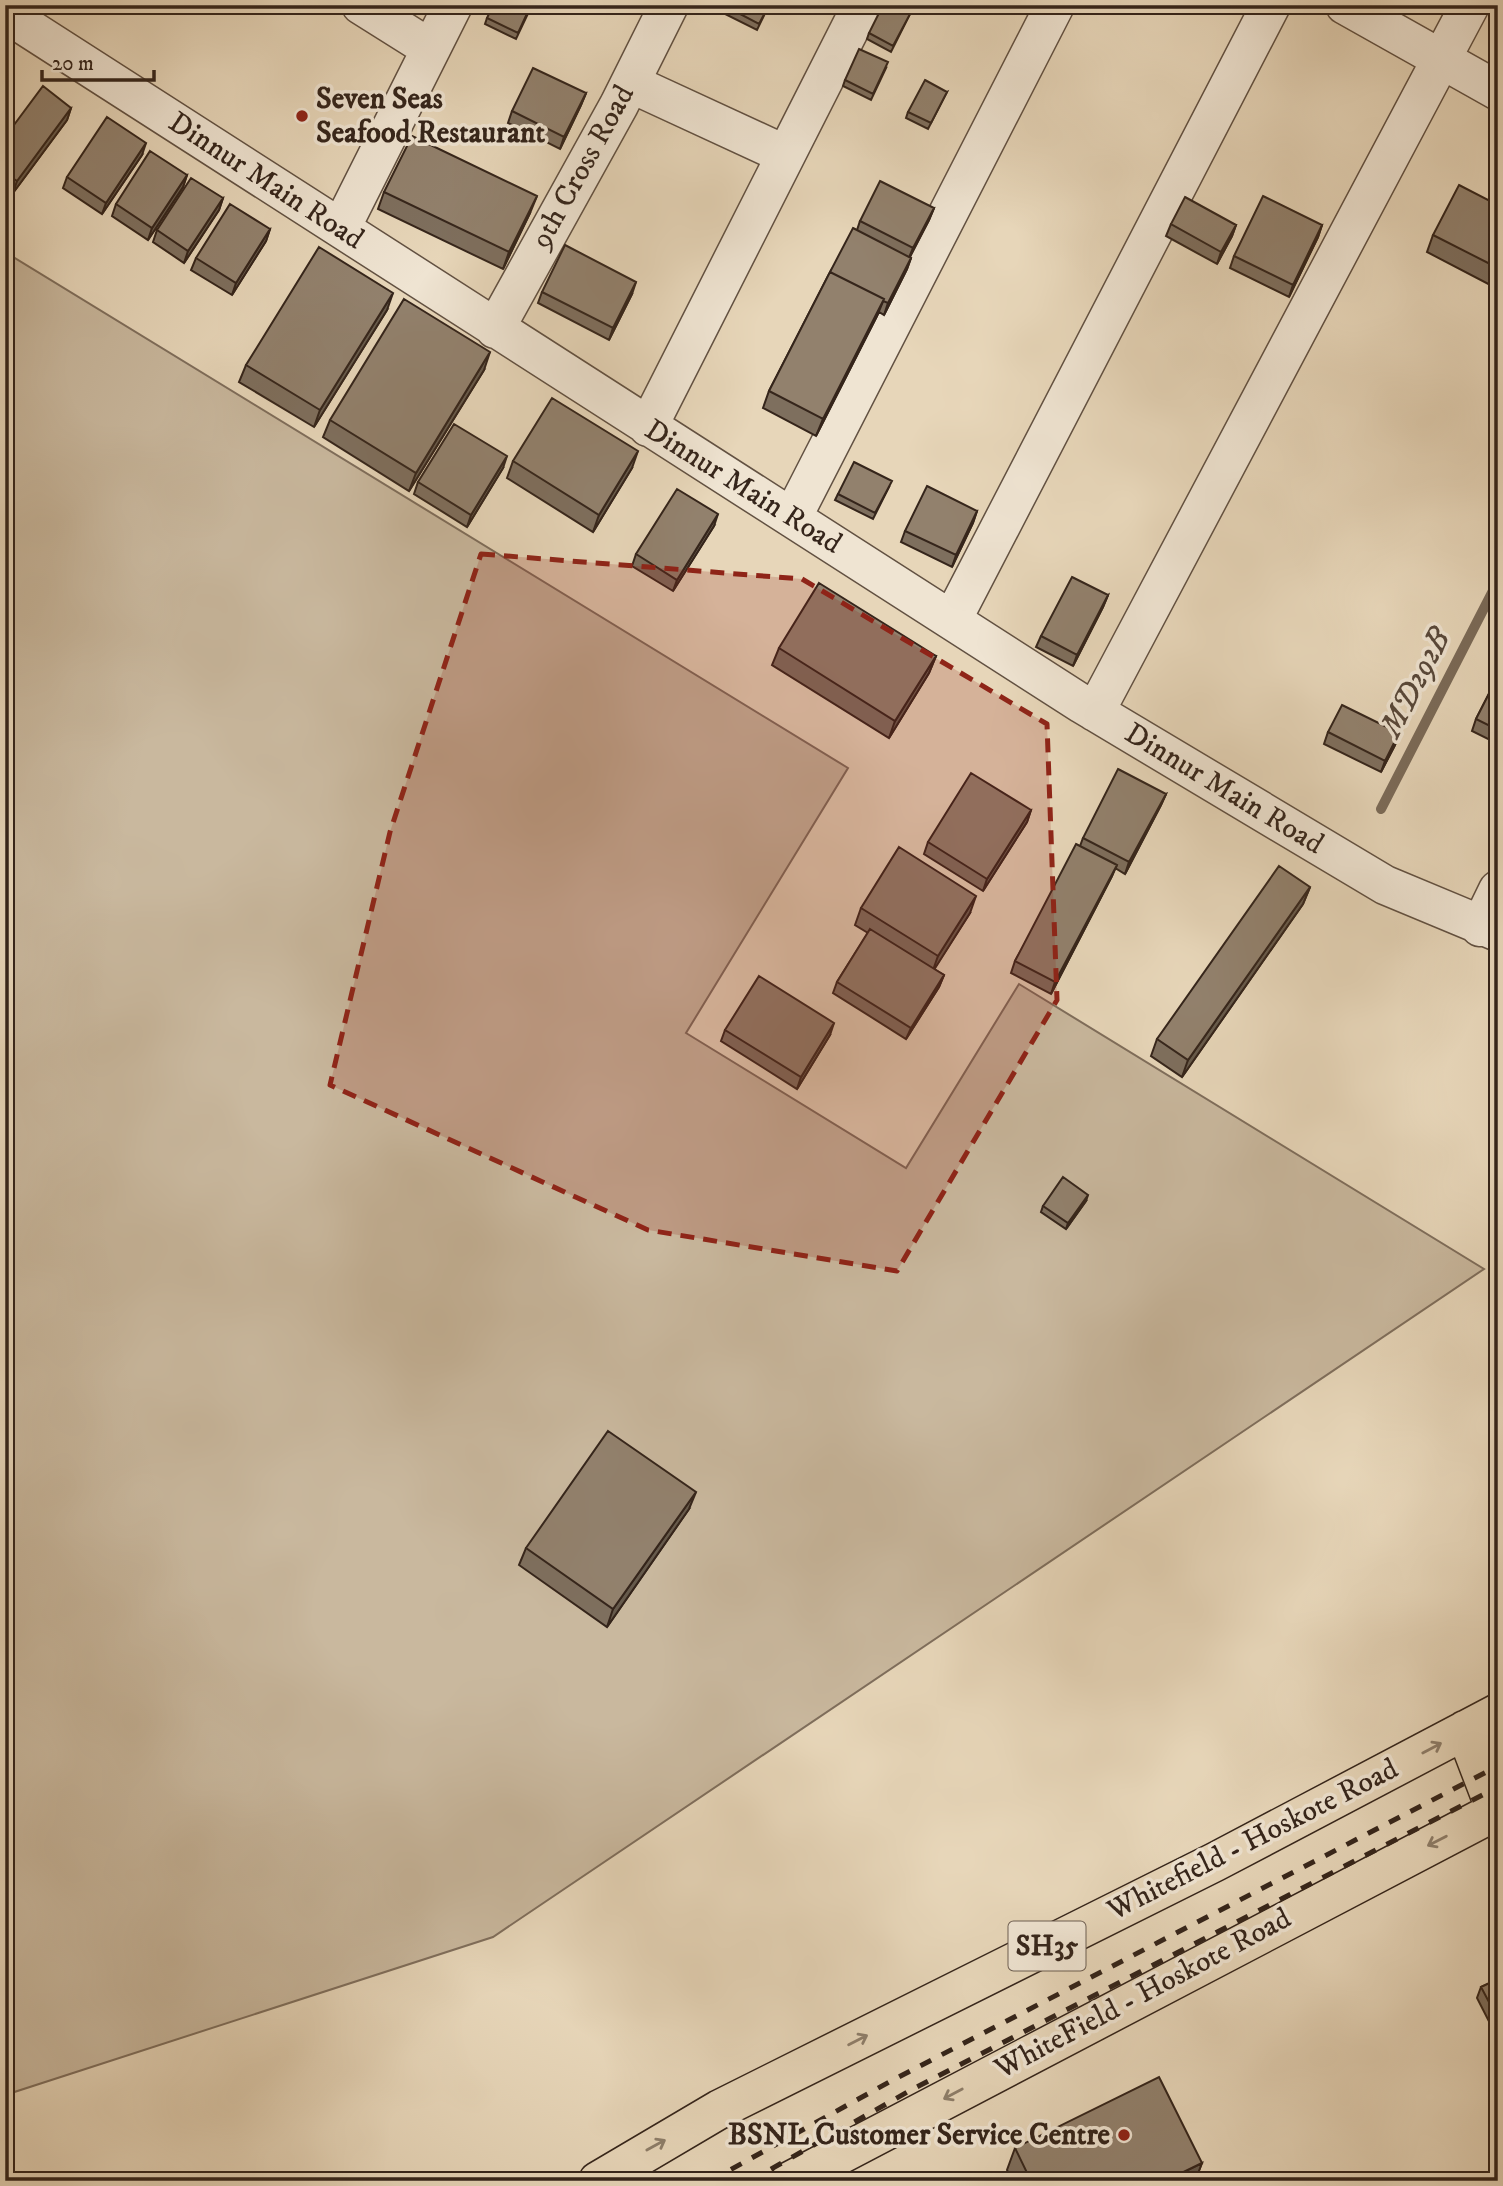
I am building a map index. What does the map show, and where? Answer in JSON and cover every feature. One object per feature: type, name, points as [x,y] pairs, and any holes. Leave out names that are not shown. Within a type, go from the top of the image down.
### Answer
[{"type":"main road","points":[[1481,1721],[1497,1811]]},
{"type":"main road","name":"Whitefield - Hoskote Road","points":[[598,2181],[720,2109],[1215,1862],[1481,1721]]},
{"type":"main road","name":"WhiteField - Hoskote Road","points":[[790,2181],[1497,1811]]},
{"type":"street","points":[[362,5],[431,49]]},
{"type":"street","points":[[341,229],[453,5]]},
{"type":"street","name":"9th Cross Road","points":[[495,328],[630,83],[669,5]]},
{"type":"street","points":[[648,427],[862,5]]},
{"type":"street","points":[[792,518],[1055,5]]},
{"type":"street","points":[[952,620],[1271,5]]},
{"type":"street","points":[[1345,5],[1498,91]]},
{"type":"street","points":[[1095,712],[1470,5]]},
{"type":"street","name":"Dinnur Main Road","points":[[5,13],[1095,712],[1385,886],[1489,930]]},
{"type":"street","points":[[630,83],[786,155]]},
{"type":"street","points":[[1489,930],[1498,890]]},
{"type":"highlighted area","points":[[481,554],[802,579],[1047,724],[1057,1000],[897,1271],[648,1230],[330,1085],[390,832]]},
{"type":"shaded area","points":[[5,252],[848,768],[686,1033],[906,1168],[1019,984],[1484,1269],[493,1937],[5,2095]]},
{"type":"building","points":[[493,5],[531,5],[518,33],[487,18]]},
{"type":"building","points":[[723,5],[769,5],[759,24]]},
{"type":"building","points":[[883,5],[893,5],[910,14],[893,46],[869,33]]},
{"type":"building","points":[[859,49],[888,62],[873,94],[845,80]]},
{"type":"building","points":[[533,68],[586,93],[564,137],[512,111]]},
{"type":"building","points":[[925,80],[947,92],[931,123],[908,112]]},
{"type":"building","points":[[43,86],[71,108],[17,181],[5,173],[5,137]]},
{"type":"building","points":[[107,117],[146,143],[106,203],[67,177]]},
{"type":"building","points":[[412,136],[537,196],[509,252],[384,192]]},
{"type":"building","points":[[150,151],[187,175],[152,228],[116,204]]},
{"type":"building","points":[[191,178],[223,198],[188,251],[157,230]]},
{"type":"building","points":[[880,181],[934,208],[913,248],[860,221]]},
{"type":"building","points":[[1459,185],[1498,205],[1498,268],[1433,235]]},
{"type":"building","points":[[1263,196],[1322,225],[1293,285],[1234,256]]},
{"type":"building","points":[[1185,197],[1236,225],[1221,252],[1171,224]]},
{"type":"building","points":[[230,204],[270,229],[236,283],[196,258]]},
{"type":"building","points":[[853,228],[911,258],[888,303],[830,272]]},
{"type":"building","points":[[565,245],[636,282],[613,328],[542,292]]},
{"type":"building","points":[[319,247],[393,293],[320,410],[246,365]]},
{"type":"building","points":[[830,272],[884,299],[823,419],[769,391]]},
{"type":"building","points":[[404,299],[490,352],[416,473],[330,420]]},
{"type":"building","points":[[552,398],[638,451],[599,515],[513,461]]},
{"type":"building","points":[[454,424],[507,456],[471,515],[418,482]]},
{"type":"building","points":[[854,462],[892,481],[875,513],[838,494]]},
{"type":"building","points":[[927,486],[977,511],[956,555],[905,531]]},
{"type":"building","points":[[677,489],[718,514],[677,580],[636,554]]},
{"type":"building","points":[[1072,577],[1108,595],[1077,655],[1041,636]]},
{"type":"building","points":[[819,583],[936,656],[895,721],[779,648]]},
{"type":"building","points":[[1498,676],[1498,730],[1476,719]]},
{"type":"building","points":[[1342,705],[1399,733],[1385,761],[1328,732]]},
{"type":"building","points":[[1118,769],[1166,794],[1129,862],[1083,838]]},
{"type":"building","points":[[971,773],[1031,810],[987,879],[928,842]]},
{"type":"building","points":[[1076,844],[1117,865],[1055,982],[1015,961]]},
{"type":"building","points":[[899,847],[976,896],[938,956],[861,908]]},
{"type":"building","points":[[1279,866],[1310,887],[1188,1060],[1157,1039]]},
{"type":"building","points":[[870,929],[944,975],[911,1028],[837,982]]},
{"type":"building","points":[[759,976],[834,1023],[801,1077],[725,1030]]},
{"type":"building","points":[[1063,1177],[1088,1195],[1068,1223],[1043,1206]]},
{"type":"building","points":[[608,1431],[696,1492],[613,1609],[526,1548]]},
{"type":"building","points":[[1498,1979],[1498,2019],[1481,1987]]},
{"type":"building","name":"BSNL Customer Service Centre","points":[[1159,2077],[1202,2163],[1165,2181],[1031,2181],[1015,2148]]},
{"type":"waterway","name":"MD292B","points":[[1381,809],[1498,581]]},
{"type":"railway","points":[[710,2181],[891,2081],[1498,1766]]},
{"type":"railway","points":[[750,2181],[911,2090],[1498,1787]]},
{"type":"place","name":"Seven Seas Seafood Restaurant","points":[[302,116]]},
{"type":"place","name":"BSNL Customer Service Centre","points":[[1124,2135]]}]
